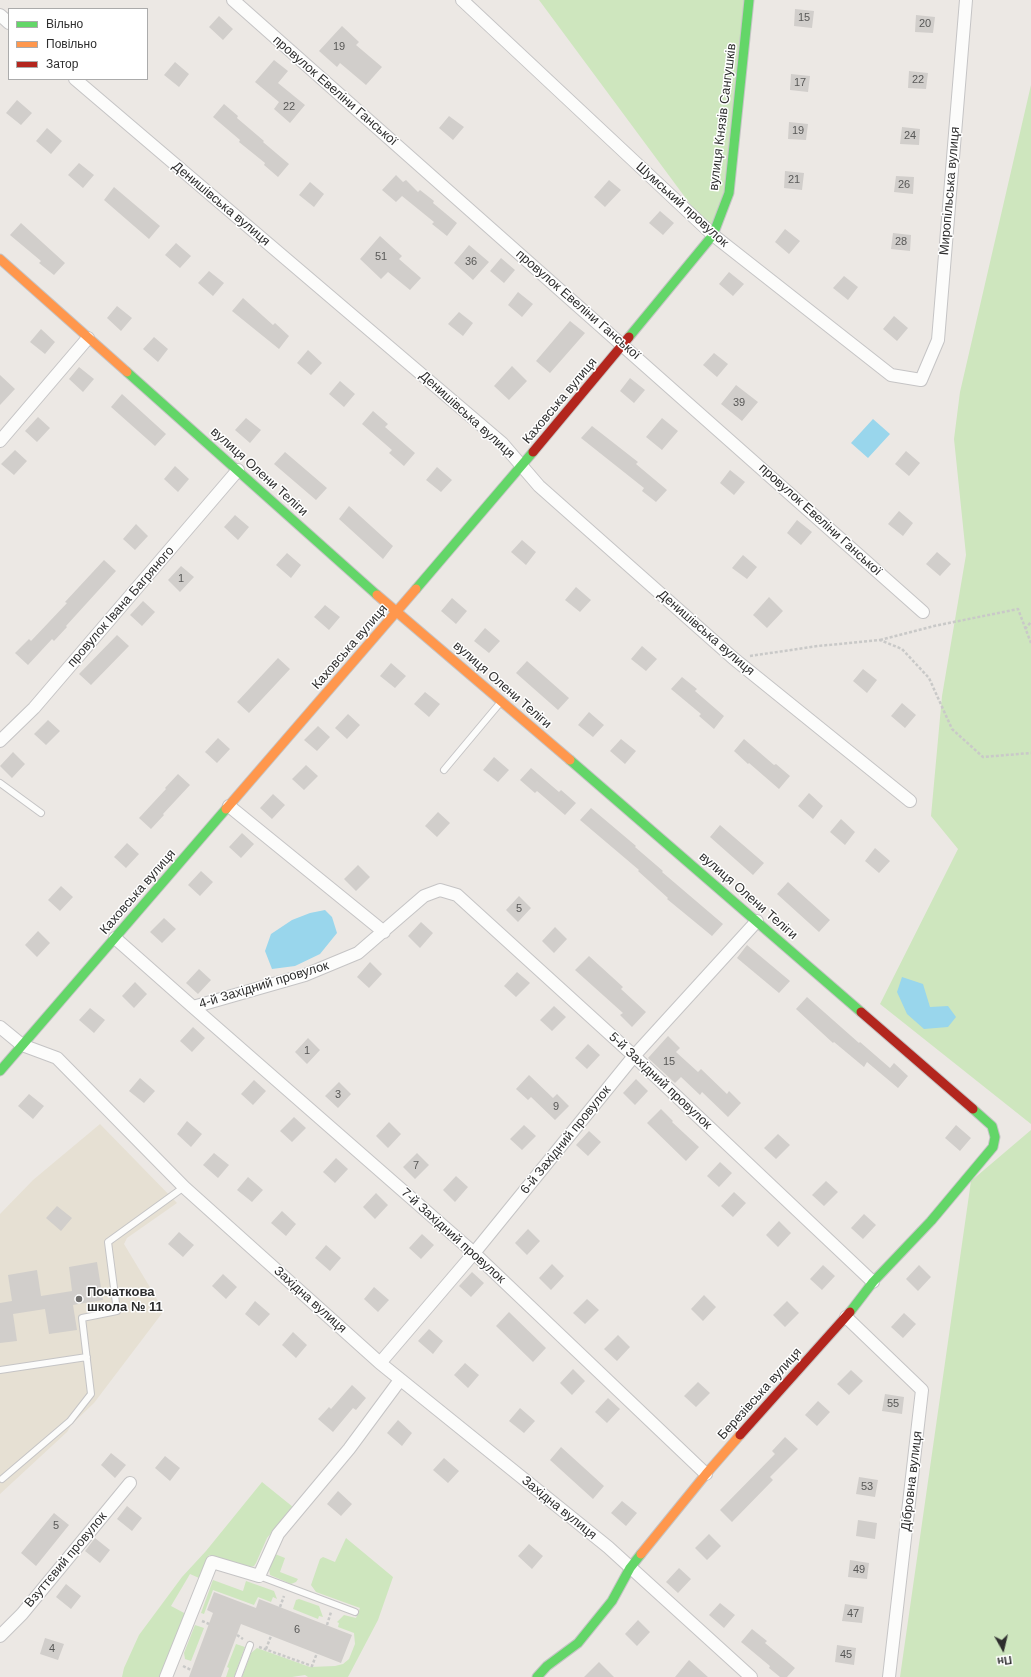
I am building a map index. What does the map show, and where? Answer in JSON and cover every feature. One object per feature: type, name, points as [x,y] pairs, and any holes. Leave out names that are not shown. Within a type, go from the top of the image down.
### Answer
[{"type":"street","name":"провулок Евеліни Ганської","points":[[233,0],[923,612]]},
{"type":"street","name":"Шумський провулок","points":[[462,0],[713,235],[891,375],[921,380]]},
{"type":"street","name":"вулиця Князів Сангушків","points":[[713,235],[729,192],[749,0]]},
{"type":"street","name":"Миропільська вулиця","points":[[921,380],[938,340],[966,0]]},
{"type":"street","points":[[0,15],[8,22]]},
{"type":"street","name":"Денишівська вулиця","points":[[76,80],[502,443],[545,492],[733,658],[910,801]]},
{"type":"street","name":"Каховська вулиця","points":[[0,1071],[522,466],[713,235]]},
{"type":"street","name":"вулиця Олени Теліги","points":[[0,259],[397,612],[757,921],[992,1126]]},
{"type":"street","points":[[0,441],[88,338]]},
{"type":"street","name":"провулок Івана Багряного","points":[[0,741],[34,708],[238,470]]},
{"type":"street","points":[[229,806],[384,932]]},
{"type":"street","name":"4-й Західний провулок","points":[[115,938],[193,1007],[305,974],[358,953],[424,896],[440,890]]},
{"type":"street","name":"5-й Західний провулок","points":[[440,890],[457,895],[634,1056],[873,1282]]},
{"type":"street","name":"6-й Західний провулок","points":[[380,1363],[474,1253],[634,1056],[757,921]]},
{"type":"street","name":"7-й Західний провулок","points":[[193,1007],[474,1253],[706,1474]]},
{"type":"street","name":"Західна вулиця","points":[[0,1027],[22,1045],[57,1058],[184,1188],[380,1363],[608,1547],[751,1677]]},
{"type":"street","name":"Березівська вулиця","points":[[537,1677],[547,1666],[578,1644],[612,1601],[630,1568],[706,1474],[846,1317],[873,1282],[930,1221],[993,1146],[995,1136],[992,1126]]},
{"type":"street","name":"Дібровна вулиця","points":[[846,1317],[922,1390],[889,1677]]},
{"type":"street","points":[[166,1677],[212,1562],[259,1576],[273,1542],[278,1534],[350,1449],[400,1380]]},
{"type":"street","name":"Взуттєвий провулок","points":[[0,1636],[22,1614],[130,1483]]},
{"type":"lane","points":[[444,770],[501,702]]},
{"type":"lane","points":[[0,783],[41,813]]},
{"type":"lane","points":[[2,1480],[70,1421],[91,1394],[82,1318],[117,1311],[108,1242],[184,1188]]},
{"type":"lane","points":[[0,1370],[87,1357]]},
{"type":"lane","points":[[259,1576],[355,1612]]},
{"type":"lane","points":[[238,1677],[250,1645]]},
{"type":"path","points":[[733,658],[818,646],[880,640],[934,626],[1018,609],[1031,643]]},
{"type":"path","points":[[1026,628],[1031,622]]},
{"type":"path","points":[[880,640],[902,649],[928,678],[952,728],[983,757],[1031,753]]},
{"type":"path","points":[[266,1649],[271,1636]]},
{"type":"path","points":[[250,1645],[266,1649],[312,1666],[317,1653]]},
{"type":"shaded area","name":"Початкова школа № 11","points":[[100,1124],[177,1203],[127,1238],[124,1244],[163,1312],[94,1403],[72,1424],[67,1432],[0,1494],[0,1214],[33,1180]]},
{"type":"green space","points":[[539,0],[749,0],[729,193],[713,235]]},
{"type":"green space","points":[[1031,85],[1031,1124],[880,1004],[958,849],[931,816],[942,696],[966,555],[954,439],[960,392]]},
{"type":"green space","points":[[1031,1130],[1031,1677],[900,1677],[971,1181]]},
{"type":"green space","points":[[262,1482],[293,1507],[267,1538],[254,1566],[247,1568],[209,1555],[199,1578],[190,1574],[171,1606],[186,1614],[161,1677],[122,1677],[124,1668],[139,1635],[182,1577],[206,1551]]},
{"type":"green space","points":[[346,1538],[393,1577],[378,1620],[348,1677],[308,1677],[305,1675],[292,1677],[242,1677],[251,1653],[257,1648],[310,1667],[335,1666],[343,1664],[349,1659],[355,1644],[354,1633],[338,1627],[339,1623],[337,1622],[344,1615],[356,1618],[360,1608],[316,1592],[311,1585],[320,1559],[323,1557],[335,1562]]},
{"type":"green space","points":[[275,1554],[285,1558],[280,1572],[298,1579],[296,1582],[291,1584],[270,1575],[269,1568]]},
{"type":"green space","points":[[213,1580],[243,1591],[246,1581],[274,1591],[277,1599],[273,1597],[271,1602],[258,1597],[254,1605],[213,1590],[204,1614],[201,1613]]},
{"type":"green space","points":[[299,1599],[319,1606],[323,1617],[319,1616],[318,1619],[293,1609],[296,1600]]},
{"type":"green space","points":[[195,1625],[204,1628],[191,1661],[185,1659],[184,1653]]},
{"type":"green space","points":[[236,1644],[245,1647],[234,1677],[226,1677],[229,1668],[227,1667]]},
{"type":"water","points":[[873,419],[890,434],[868,458],[851,443]]},
{"type":"water","points":[[325,910],[332,917],[337,933],[320,954],[295,966],[272,969],[265,951],[271,934],[292,920],[310,913]]},
{"type":"water","points":[[902,977],[923,984],[930,1007],[948,1006],[956,1017],[948,1027],[924,1029],[907,1014],[897,992]]},
{"type":"building","points":[[795,9],[814,11],[812,28],[794,26]]},
{"type":"building","points":[[916,15],[935,17],[933,33],[915,32]]},
{"type":"building","points":[[219,16],[233,29],[223,40],[209,27]]},
{"type":"building","points":[[342,26],[359,42],[356,45],[382,67],[366,85],[340,63],[337,67],[319,51]]},
{"type":"building","points":[[274,60],[288,71],[278,83],[305,105],[290,123],[274,109],[279,102],[255,82]]},
{"type":"building","points":[[175,62],[189,74],[179,87],[164,75]]},
{"type":"building","points":[[909,71],[928,73],[926,89],[908,88]]},
{"type":"building","points":[[791,74],[810,76],[808,92],[790,90]]},
{"type":"building","points":[[17,100],[32,113],[21,125],[6,113]]},
{"type":"building","points":[[224,104],[238,116],[237,118],[264,141],[263,142],[289,164],[278,177],[264,165],[265,163],[239,142],[240,140],[213,117]]},
{"type":"building","points":[[449,116],[464,127],[453,140],[439,128]]},
{"type":"building","points":[[789,122],[808,124],[806,140],[788,139]]},
{"type":"building","points":[[902,127],[920,129],[919,145],[900,144]]},
{"type":"building","points":[[47,128],[62,141],[51,154],[36,141]]},
{"type":"building","points":[[79,163],[94,175],[83,188],[68,175]]},
{"type":"building","points":[[785,171],[804,173],[802,190],[784,188]]},
{"type":"building","points":[[396,175],[403,182],[406,180],[418,192],[420,190],[434,201],[433,203],[457,223],[447,236],[432,224],[434,222],[402,196],[396,202],[382,190]]},
{"type":"building","points":[[896,176],[914,177],[913,194],[894,192]]},
{"type":"building","points":[[609,180],[621,190],[605,207],[594,197]]},
{"type":"building","points":[[310,182],[324,194],[314,207],[299,195]]},
{"type":"building","points":[[114,187],[160,226],[149,239],[104,200]]},
{"type":"building","points":[[660,211],[674,223],[663,235],[649,223]]},
{"type":"building","points":[[21,223],[65,263],[54,275],[39,263],[41,261],[10,235]]},
{"type":"building","points":[[785,229],[800,241],[789,254],[775,242]]},
{"type":"building","points":[[893,233],[911,235],[910,251],[891,249]]},
{"type":"building","points":[[380,236],[402,256],[399,259],[421,278],[410,290],[388,272],[381,279],[360,259]]},
{"type":"building","points":[[176,243],[191,256],[180,268],[165,255]]},
{"type":"building","points":[[469,245],[489,262],[473,280],[454,263]]},
{"type":"building","points":[[501,258],[515,270],[504,283],[490,271]]},
{"type":"building","points":[[209,271],[224,283],[213,296],[198,283]]},
{"type":"building","points":[[729,272],[744,284],[733,296],[719,284]]},
{"type":"building","points":[[844,276],[858,287],[848,300],[833,288]]},
{"type":"building","points":[[518,292],[533,304],[522,317],[508,305]]},
{"type":"building","points":[[243,298],[273,325],[275,323],[289,336],[279,349],[232,311]]},
{"type":"building","points":[[117,306],[132,318],[121,331],[107,318]]},
{"type":"building","points":[[459,312],[473,323],[463,336],[448,324]]},
{"type":"building","points":[[894,316],[908,328],[897,341],[883,329]]},
{"type":"building","points":[[570,321],[585,333],[550,373],[536,361]]},
{"type":"building","points":[[41,329],[55,342],[45,354],[30,342]]},
{"type":"building","points":[[154,337],[168,349],[158,362],[143,349]]},
{"type":"building","points":[[308,350],[322,363],[311,375],[297,363]]},
{"type":"building","points":[[714,353],[728,364],[717,377],[703,365]]},
{"type":"building","points":[[512,366],[527,381],[509,400],[494,386]]},
{"type":"building","points":[[79,367],[94,379],[83,392],[69,379]]},
{"type":"building","points":[[0,375],[15,389],[0,405]]},
{"type":"building","points":[[630,378],[645,390],[634,403],[620,391]]},
{"type":"building","points":[[340,381],[355,394],[344,407],[329,394]]},
{"type":"building","points":[[736,385],[758,402],[742,421],[721,404]]},
{"type":"building","points":[[122,394],[166,434],[155,446],[111,407]]},
{"type":"building","points":[[373,411],[388,424],[385,427],[415,453],[404,466],[389,453],[392,450],[362,424]]},
{"type":"building","points":[[38,417],[50,428],[37,442],[25,431]]},
{"type":"building","points":[[246,418],[261,430],[250,443],[235,430]]},
{"type":"building","points":[[662,418],[678,431],[662,450],[646,437]]},
{"type":"building","points":[[592,426],[638,462],[636,464],[667,490],[656,502],[642,491],[644,488],[581,438]]},
{"type":"building","points":[[15,450],[27,461],[14,475],[1,464]]},
{"type":"building","points":[[906,451],[920,463],[909,476],[895,464]]},
{"type":"building","points":[[285,452],[327,488],[316,500],[274,464]]},
{"type":"building","points":[[175,466],[189,479],[178,492],[164,479]]},
{"type":"building","points":[[437,467],[452,480],[441,492],[426,480]]},
{"type":"building","points":[[730,470],[745,482],[734,495],[720,483]]},
{"type":"building","points":[[349,506],[393,546],[383,559],[339,519]]},
{"type":"building","points":[[899,511],[913,523],[903,536],[888,524]]},
{"type":"building","points":[[235,515],[249,527],[238,540],[224,527]]},
{"type":"building","points":[[797,520],[812,532],[801,545],[787,533]]},
{"type":"building","points":[[136,524],[148,536],[135,550],[123,539]]},
{"type":"building","points":[[522,540],[536,552],[526,565],[511,552]]},
{"type":"building","points":[[937,552],[951,564],[940,576],[926,564]]},
{"type":"building","points":[[287,553],[301,565],[291,578],[276,565]]},
{"type":"building","points":[[743,555],[757,567],[747,579],[732,568]]},
{"type":"building","points":[[104,560],[116,571],[54,641],[52,639],[28,665],[15,653],[29,639],[31,641],[67,603],[65,602]]},
{"type":"building","points":[[181,566],[194,577],[180,592],[168,580]]},
{"type":"building","points":[[576,587],[591,600],[580,612],[565,600]]},
{"type":"building","points":[[769,597],[783,611],[767,628],[753,615]]},
{"type":"building","points":[[452,598],[467,611],[456,624],[441,611]]},
{"type":"building","points":[[143,601],[155,612],[142,626],[130,615]]},
{"type":"building","points":[[325,605],[340,617],[329,630],[314,617]]},
{"type":"building","points":[[485,628],[500,641],[489,653],[474,641]]},
{"type":"building","points":[[117,635],[129,646],[91,685],[79,674]]},
{"type":"building","points":[[642,646],[657,659],[646,671],[631,659]]},
{"type":"building","points":[[278,658],[290,669],[249,713],[237,702]]},
{"type":"building","points":[[527,661],[569,698],[558,710],[516,673]]},
{"type":"building","points":[[391,663],[406,676],[395,688],[380,676]]},
{"type":"building","points":[[863,669],[877,680],[867,693],[853,681]]},
{"type":"building","points":[[682,677],[697,689],[695,691],[724,716],[714,729],[699,716],[701,714],[671,689]]},
{"type":"building","points":[[425,692],[440,704],[429,717],[414,704]]},
{"type":"building","points":[[902,703],[916,715],[905,728],[891,716]]},
{"type":"building","points":[[589,712],[604,725],[593,737],[578,725]]},
{"type":"building","points":[[348,714],[360,725],[347,739],[335,728]]},
{"type":"building","points":[[48,720],[60,731],[46,745],[34,734]]},
{"type":"building","points":[[318,726],[330,737],[317,751],[304,740]]},
{"type":"building","points":[[218,738],[230,749],[217,763],[205,752]]},
{"type":"building","points":[[621,739],[636,751],[625,764],[610,751]]},
{"type":"building","points":[[744,739],[774,765],[776,764],[790,776],[779,789],[734,751]]},
{"type":"building","points":[[13,752],[25,764],[12,778],[0,766]]},
{"type":"building","points":[[494,757],[509,770],[498,782],[483,770]]},
{"type":"building","points":[[306,765],[318,776],[304,790],[292,779]]},
{"type":"building","points":[[531,768],[559,792],[561,790],[576,803],[565,815],[537,791],[535,793],[520,780]]},
{"type":"building","points":[[178,774],[190,785],[151,829],[139,818]]},
{"type":"building","points":[[809,793],[823,806],[813,819],[798,806]]},
{"type":"building","points":[[273,794],[285,805],[272,819],[260,808]]},
{"type":"building","points":[[591,808],[636,846],[635,847],[663,871],[662,872],[723,924],[712,936],[667,899],[668,898],[638,871],[639,870],[580,820]]},
{"type":"building","points":[[438,812],[450,823],[437,837],[425,826]]},
{"type":"building","points":[[841,819],[855,832],[845,845],[830,832]]},
{"type":"building","points":[[720,825],[764,863],[753,875],[710,837]]},
{"type":"building","points":[[242,833],[254,844],[241,858],[229,847]]},
{"type":"building","points":[[127,843],[139,854],[126,868],[114,857]]},
{"type":"building","points":[[875,848],[890,861],[879,873],[865,861]]},
{"type":"building","points":[[358,865],[370,877],[356,891],[344,879]]},
{"type":"building","points":[[201,871],[213,882],[200,896],[188,885]]},
{"type":"building","points":[[788,882],[830,920],[819,932],[777,894]]},
{"type":"building","points":[[61,886],[73,897],[60,911],[48,900]]},
{"type":"building","points":[[519,896],[531,908],[518,922],[506,910]]},
{"type":"building","points":[[164,918],[176,929],[162,943],[150,932]]},
{"type":"building","points":[[421,922],[433,933],[420,948],[408,936]]},
{"type":"building","points":[[555,927],[567,939],[554,953],[542,941]]},
{"type":"building","points":[[38,931],[50,943],[37,957],[25,945]]},
{"type":"building","points":[[747,945],[790,981],[779,993],[737,958]]},
{"type":"building","points":[[589,956],[623,987],[621,989],[646,1012],[632,1027],[620,1015],[623,1013],[575,970]]},
{"type":"building","points":[[370,962],[382,974],[369,988],[357,977]]},
{"type":"building","points":[[199,969],[211,980],[198,994],[186,983]]},
{"type":"building","points":[[517,972],[530,983],[516,997],[504,986]]},
{"type":"building","points":[[135,982],[147,994],[134,1008],[122,996]]},
{"type":"building","points":[[807,997],[890,1068],[894,1063],[908,1076],[898,1088],[867,1062],[864,1067],[834,1042],[833,1043],[796,1009]]},
{"type":"building","points":[[554,1006],[566,1017],[552,1031],[540,1020]]},
{"type":"building","points":[[90,1008],[105,1020],[94,1033],[79,1020]]},
{"type":"building","points":[[193,1027],[205,1038],[192,1052],[180,1041]]},
{"type":"building","points":[[668,1036],[680,1048],[676,1052],[698,1072],[701,1069],[727,1094],[729,1091],[741,1103],[728,1117],[702,1092],[700,1095],[681,1077],[675,1083],[648,1058]]},
{"type":"building","points":[[308,1038],[320,1050],[307,1064],[295,1052]]},
{"type":"building","points":[[588,1044],[600,1055],[587,1069],[575,1058]]},
{"type":"building","points":[[529,1075],[553,1098],[557,1094],[569,1106],[555,1120],[531,1097],[528,1100],[516,1089]]},
{"type":"building","points":[[140,1078],[155,1091],[144,1103],[129,1091]]},
{"type":"building","points":[[636,1079],[648,1091],[635,1105],[623,1093]]},
{"type":"building","points":[[254,1080],[266,1091],[253,1105],[241,1094]]},
{"type":"building","points":[[339,1082],[351,1094],[338,1108],[325,1096]]},
{"type":"building","points":[[29,1094],[44,1106],[33,1119],[18,1106]]},
{"type":"building","points":[[661,1109],[673,1121],[672,1122],[699,1147],[686,1161],[647,1123]]},
{"type":"building","points":[[294,1117],[306,1128],[292,1142],[280,1131]]},
{"type":"building","points":[[187,1121],[202,1134],[191,1147],[177,1134]]},
{"type":"building","points":[[389,1122],[401,1134],[388,1148],[376,1136]]},
{"type":"building","points":[[524,1125],[536,1136],[522,1150],[510,1139]]},
{"type":"building","points":[[956,1125],[971,1138],[960,1151],[945,1138]]},
{"type":"building","points":[[589,1131],[601,1142],[588,1156],[576,1145]]},
{"type":"building","points":[[778,1134],[790,1145],[776,1159],[764,1148]]},
{"type":"building","points":[[214,1153],[229,1165],[218,1178],[203,1165]]},
{"type":"building","points":[[417,1153],[429,1165],[415,1179],[403,1167]]},
{"type":"building","points":[[336,1158],[348,1169],[335,1183],[323,1172]]},
{"type":"building","points":[[720,1162],[732,1173],[719,1187],[707,1176]]},
{"type":"building","points":[[456,1176],[468,1187],[455,1202],[443,1190]]},
{"type":"building","points":[[248,1177],[263,1190],[252,1202],[237,1190]]},
{"type":"building","points":[[826,1181],[838,1192],[824,1206],[812,1195]]},
{"type":"building","points":[[734,1192],[746,1203],[733,1217],[721,1206]]},
{"type":"building","points":[[376,1193],[388,1205],[375,1219],[363,1207]]},
{"type":"building","points":[[57,1206],[72,1218],[61,1231],[46,1218]]},
{"type":"building","points":[[282,1211],[296,1224],[286,1236],[271,1223]]},
{"type":"building","points":[[864,1214],[876,1225],[863,1239],[851,1228]]},
{"type":"building","points":[[779,1221],[791,1233],[778,1247],[766,1235]]},
{"type":"building","points":[[528,1229],[540,1241],[527,1255],[515,1243]]},
{"type":"building","points":[[179,1232],[194,1245],[183,1257],[168,1244]]},
{"type":"building","points":[[422,1234],[434,1245],[421,1259],[409,1248]]},
{"type":"building","points":[[326,1245],[341,1258],[330,1271],[315,1258]]},
{"type":"building","points":[[97,1262],[103,1300],[73,1305],[77,1330],[49,1334],[45,1309],[13,1314],[17,1341],[0,1343],[0,1303],[12,1301],[8,1275],[37,1270],[41,1296],[72,1291],[69,1267]]},
{"type":"building","points":[[552,1264],[564,1276],[551,1290],[539,1278]]},
{"type":"building","points":[[823,1265],[835,1276],[822,1290],[810,1279]]},
{"type":"building","points":[[919,1265],[931,1277],[918,1291],[906,1279]]},
{"type":"building","points":[[472,1272],[484,1283],[471,1297],[459,1286]]},
{"type":"building","points":[[223,1274],[237,1287],[226,1299],[212,1286]]},
{"type":"building","points":[[374,1287],[389,1300],[378,1312],[364,1299]]},
{"type":"building","points":[[704,1295],[716,1307],[703,1321],[691,1309]]},
{"type":"building","points":[[587,1299],[599,1310],[585,1324],[573,1313]]},
{"type":"building","points":[[255,1301],[270,1314],[259,1326],[245,1314]]},
{"type":"building","points":[[787,1301],[799,1313],[785,1327],[773,1315]]},
{"type":"building","points":[[509,1312],[546,1348],[533,1362],[496,1326]]},
{"type":"building","points":[[904,1313],[916,1324],[903,1338],[891,1327]]},
{"type":"building","points":[[429,1329],[443,1341],[433,1354],[418,1341]]},
{"type":"building","points":[[293,1332],[307,1345],[296,1358],[282,1345]]},
{"type":"building","points":[[618,1335],[630,1347],[617,1361],[604,1349]]},
{"type":"building","points":[[465,1363],[479,1375],[468,1388],[454,1375]]},
{"type":"building","points":[[573,1369],[585,1381],[572,1395],[560,1383]]},
{"type":"building","points":[[851,1370],[863,1381],[849,1395],[837,1384]]},
{"type":"building","points":[[698,1382],[710,1393],[696,1407],[684,1396]]},
{"type":"building","points":[[352,1385],[366,1398],[356,1410],[353,1408],[333,1432],[318,1419],[329,1407],[331,1409]]},
{"type":"building","points":[[885,1394],[904,1397],[902,1414],[882,1411]]},
{"type":"building","points":[[608,1398],[620,1409],[607,1423],[595,1412]]},
{"type":"building","points":[[818,1401],[830,1412],[817,1426],[805,1415]]},
{"type":"building","points":[[520,1408],[535,1421],[524,1433],[509,1421]]},
{"type":"building","points":[[398,1420],[412,1433],[402,1446],[387,1433]]},
{"type":"building","points":[[785,1437],[798,1449],[770,1477],[773,1480],[732,1522],[720,1510],[775,1454],[772,1451]]},
{"type":"building","points":[[561,1447],[604,1486],[593,1499],[550,1460]]},
{"type":"building","points":[[111,1453],[126,1465],[115,1478],[101,1465]]},
{"type":"building","points":[[165,1456],[180,1468],[170,1481],[155,1468]]},
{"type":"building","points":[[444,1458],[459,1471],[448,1483],[433,1470]]},
{"type":"building","points":[[859,1477],[878,1480],[875,1497],[856,1494]]},
{"type":"building","points":[[338,1491],[352,1504],[341,1516],[327,1504]]},
{"type":"building","points":[[622,1501],[637,1513],[626,1526],[611,1513]]},
{"type":"building","points":[[127,1506],[142,1518],[132,1531],[117,1519]]},
{"type":"building","points":[[54,1513],[69,1525],[36,1566],[21,1553]]},
{"type":"building","points":[[858,1520],[877,1523],[875,1539],[856,1536]]},
{"type":"building","points":[[709,1534],[721,1546],[707,1560],[695,1548]]},
{"type":"building","points":[[95,1538],[110,1550],[100,1563],[85,1551]]},
{"type":"building","points":[[529,1544],[543,1556],[532,1569],[518,1556]]},
{"type":"building","points":[[850,1560],[869,1563],[867,1579],[848,1577]]},
{"type":"building","points":[[679,1568],[691,1579],[678,1593],[666,1582]]},
{"type":"building","points":[[66,1584],[81,1596],[71,1609],[56,1597]]},
{"type":"building","points":[[214,1592],[256,1608],[259,1599],[352,1635],[341,1663],[241,1624],[221,1677],[189,1677],[213,1613],[207,1610]]},
{"type":"building","points":[[720,1603],[735,1615],[724,1628],[709,1615]]},
{"type":"building","points":[[845,1604],[864,1607],[862,1623],[842,1621]]},
{"type":"building","points":[[638,1620],[650,1632],[637,1646],[625,1634]]},
{"type":"building","points":[[752,1629],[767,1641],[765,1643],[795,1668],[787,1677],[780,1677],[769,1668],[770,1666],[741,1642]]},
{"type":"building","points":[[45,1638],[64,1644],[58,1660],[40,1654]]},
{"type":"building","points":[[837,1645],[856,1648],[854,1665],[835,1662]]},
{"type":"building","points":[[689,1660],[708,1677],[675,1677]]},
{"type":"building","points":[[599,1662],[614,1677],[584,1677]]},
{"type":"traffic: fast","points":[[629,337],[713,235],[729,193],[749,0]]},
{"type":"traffic: fast","points":[[127,372],[377,595]]},
{"type":"traffic: fast","points":[[416,589],[533,452]]},
{"type":"traffic: fast","points":[[570,760],[861,1012]]},
{"type":"traffic: fast","points":[[0,1071],[226,809]]},
{"type":"traffic: fast","points":[[850,1312],[873,1282],[931,1221],[993,1147],[995,1137],[992,1126],[973,1109]]},
{"type":"traffic: fast","points":[[537,1677],[547,1666],[578,1643],[612,1601],[630,1568],[641,1554]]},
{"type":"traffic: slow","points":[[0,259],[127,372]]},
{"type":"traffic: slow","points":[[226,809],[416,589]]},
{"type":"traffic: slow","points":[[377,595],[570,760]]},
{"type":"traffic: slow","points":[[641,1554],[740,1435]]},
{"type":"traffic: jam","points":[[533,452],[629,337]]},
{"type":"traffic: jam","points":[[861,1012],[973,1109]]},
{"type":"traffic: jam","points":[[740,1435],[850,1312]]},
{"type":"place","name":"Початкова школа № 11","points":[[79,1299]]}]
